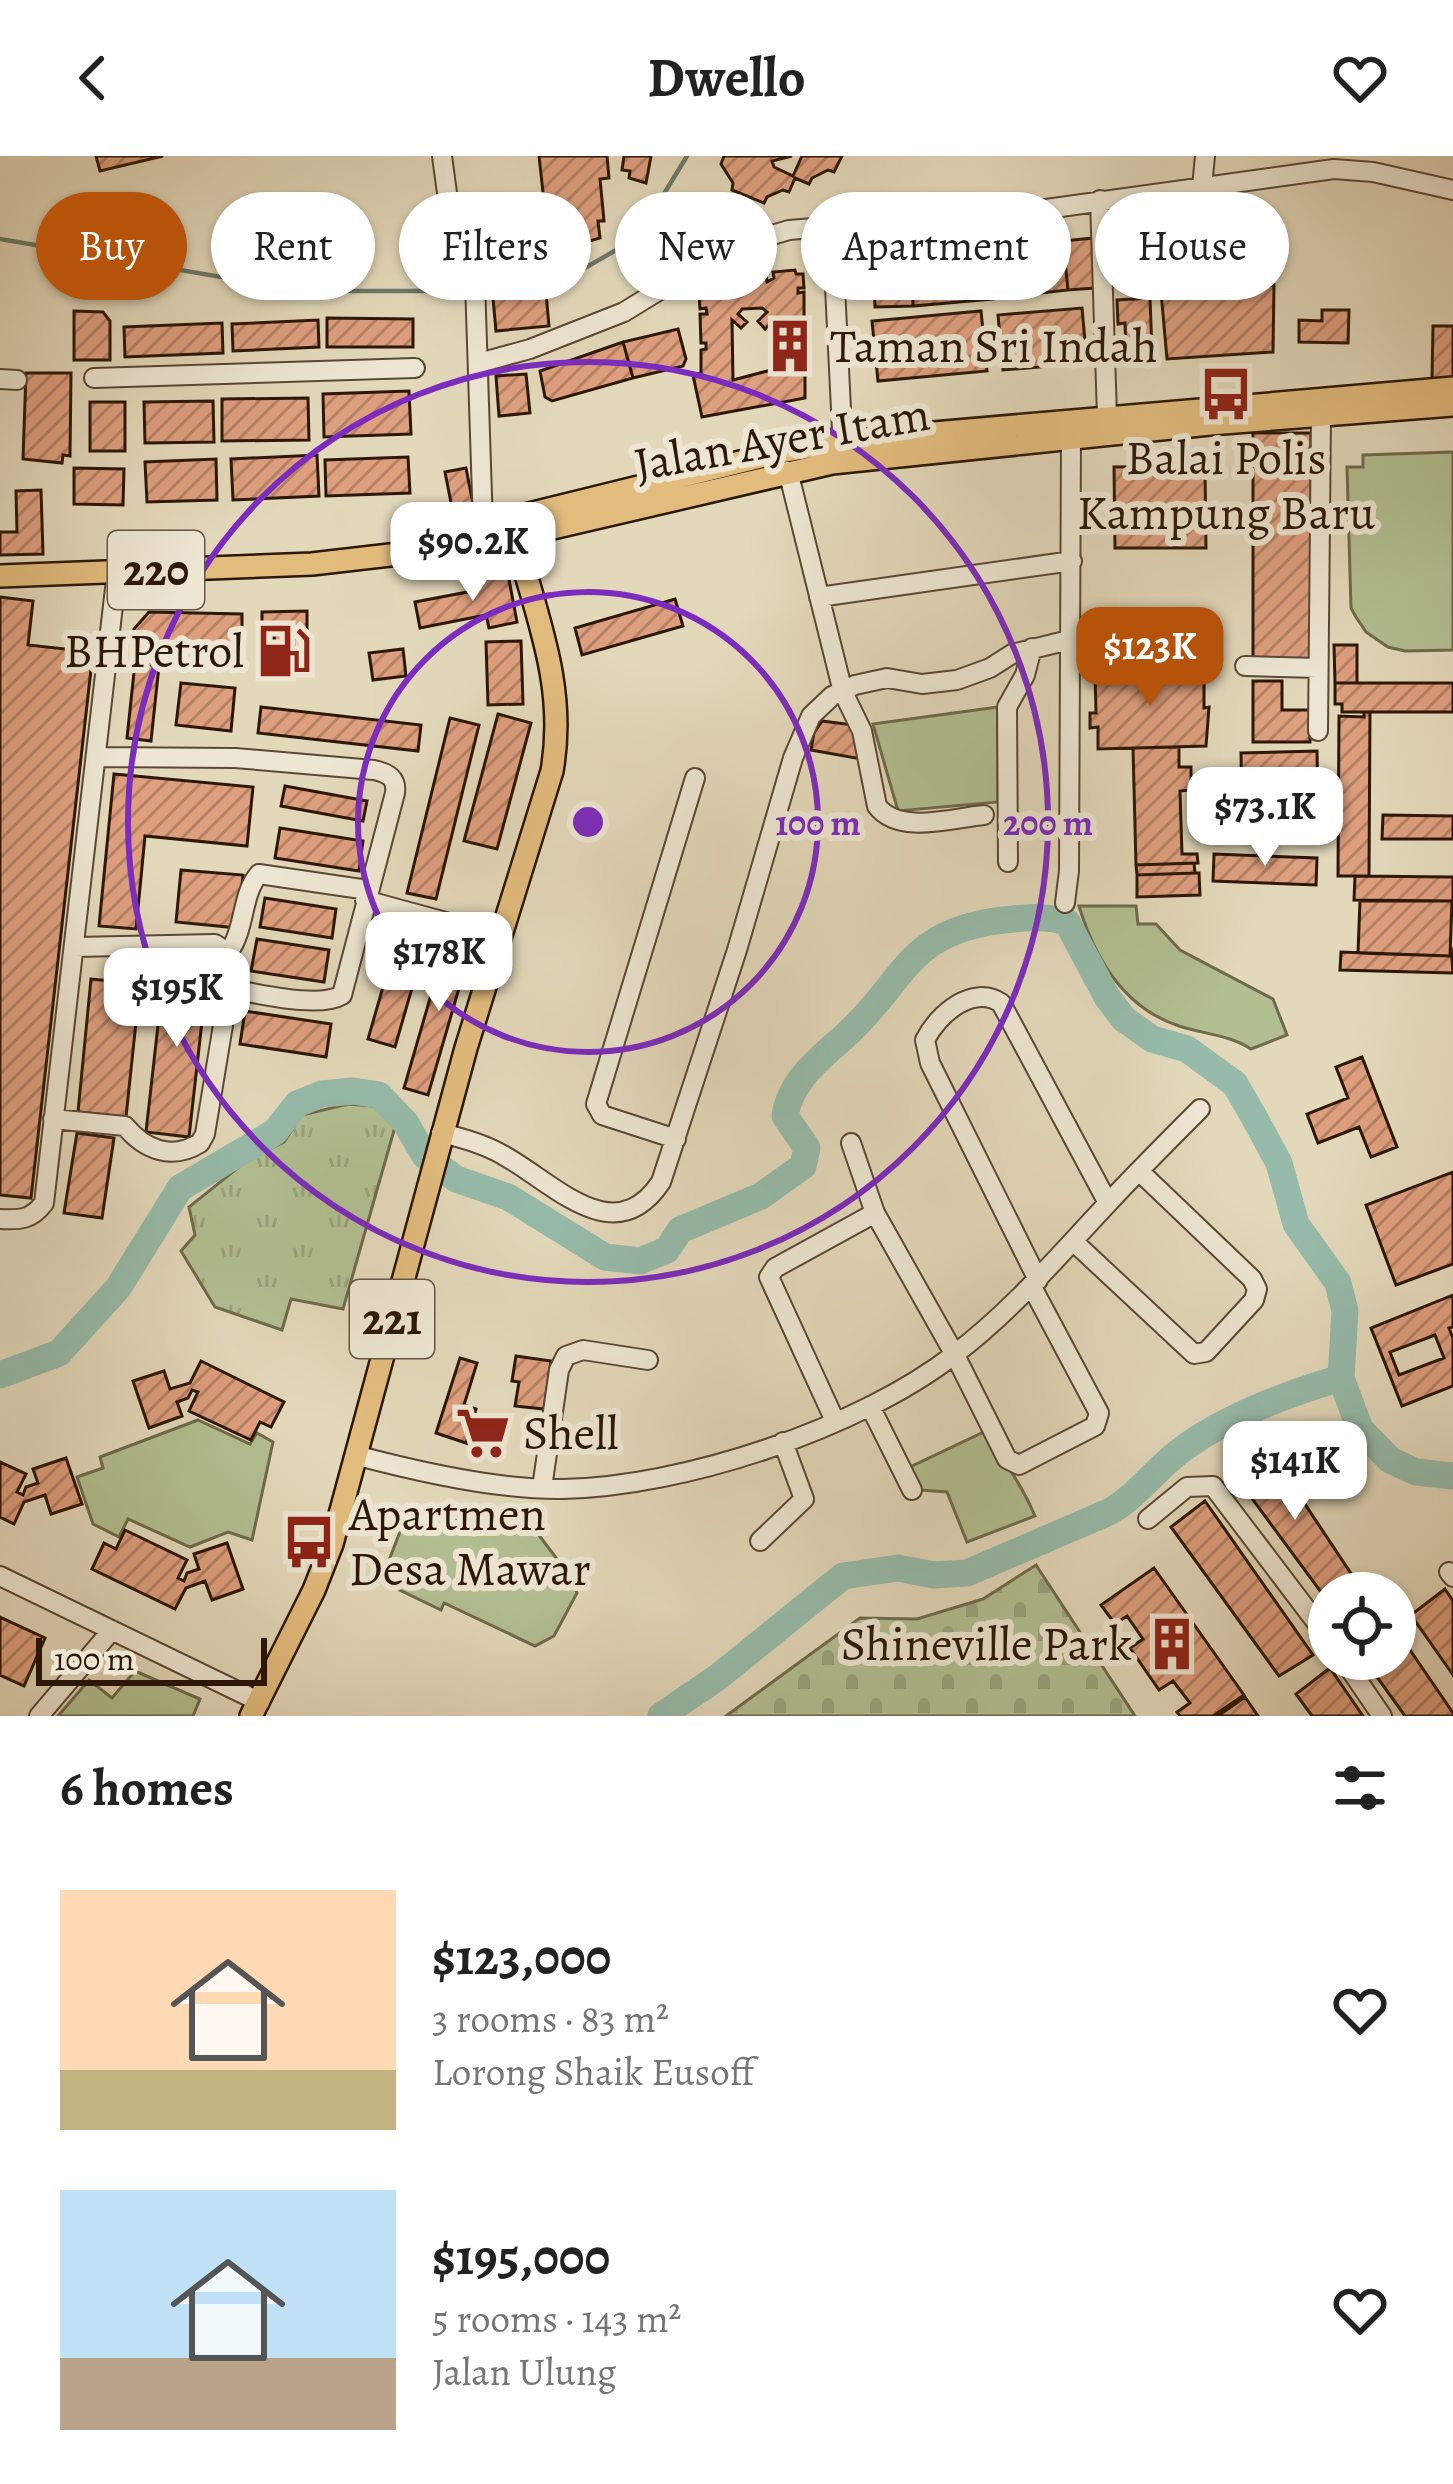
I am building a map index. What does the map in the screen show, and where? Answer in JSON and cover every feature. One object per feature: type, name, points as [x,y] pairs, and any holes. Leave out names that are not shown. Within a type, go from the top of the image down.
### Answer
[{"type":"main road","name":"Jalan Ayer Itam","points":[[416,552],[447,534],[483,526],[513,529],[788,471],[843,451],[1106,416],[1453,388]]},
{"type":"main road","name":"Jalan Ayer Itam","points":[[0,575],[312,564],[450,552],[513,529],[781,452],[1071,438],[1453,405]]},
{"type":"main road","name":"221","points":[[256,1709],[323,1569],[440,1138],[542,808],[558,737],[557,695],[513,529]]},
{"type":"street","points":[[442,156],[449,208],[476,289],[483,526]]},
{"type":"street","points":[[1202,188],[1204,156]]},
{"type":"street","points":[[1168,192],[1334,169],[1372,172],[1453,190]]},
{"type":"street","points":[[479,363],[530,349],[624,312],[734,246],[801,229]]},
{"type":"street","points":[[836,300],[843,451]]},
{"type":"street","points":[[1103,300],[1106,416]]},
{"type":"street","points":[[94,378],[415,368]]},
{"type":"street","points":[[1318,731],[1321,414]]},
{"type":"street","points":[[1065,903],[1071,438]]},
{"type":"street","points":[[788,471],[843,692],[862,731],[877,806],[884,815],[903,822],[984,815]]},
{"type":"street","points":[[819,597],[1072,561]]},
{"type":"street","points":[[0,1219],[31,1216],[44,1203],[117,572]]},
{"type":"street","points":[[440,1138],[500,1153],[590,1209],[617,1214],[641,1206],[661,1182],[737,950],[793,758],[811,716],[855,685],[887,678],[922,684],[957,680],[1032,648],[1069,640]]},
{"type":"street","points":[[1009,862],[1007,707],[1032,648]]},
{"type":"street","points":[[1245,667],[1318,668]]},
{"type":"street","points":[[98,757],[235,758],[389,774],[395,793],[346,987],[336,1000],[316,1001],[229,989]]},
{"type":"street","points":[[676,1138],[602,1115],[596,1103],[695,778]]},
{"type":"street","points":[[53,1119],[125,1126],[140,1144],[153,1149],[180,1151],[200,1143],[229,989],[228,953],[242,931],[252,882],[259,874],[367,895],[501,937]]},
{"type":"street","points":[[75,946],[215,944],[228,953]]},
{"type":"street","points":[[851,1143],[875,1213],[1012,1464],[1026,1465],[1094,1426],[1098,1407],[930,1064],[926,1040],[935,1023],[976,995],[990,995],[1001,1003],[1108,1203]]},
{"type":"street","points":[[355,1455],[428,1472],[542,1488],[651,1479],[698,1469],[835,1421],[870,1406],[955,1354],[1035,1284],[1200,1108]]},
{"type":"street","points":[[1074,1242],[1194,1354],[1206,1352],[1254,1300],[1252,1280],[1138,1172]]},
{"type":"street","points":[[835,1421],[769,1277],[775,1268],[875,1213]]},
{"type":"street","points":[[542,1488],[559,1370],[566,1356],[583,1350],[648,1360]]},
{"type":"street","points":[[870,1406],[912,1490]]},
{"type":"street","points":[[760,1540],[804,1499],[783,1442]]},
{"type":"street","points":[[1148,1519],[1187,1487],[1214,1486],[1308,1612]]},
{"type":"street","points":[[0,1576],[112,1630],[256,1709]]},
{"type":"street","points":[[39,1716],[112,1630]]},
{"type":"street","points":[[1357,1680],[1382,1716]]},
{"type":"green space","points":[[1453,452],[1453,650],[1388,647],[1366,632],[1351,608],[1347,467],[1363,467],[1363,455]]},
{"type":"green space","points":[[998,707],[998,802],[898,811],[873,724]]},
{"type":"green space","points":[[1079,906],[1136,906],[1138,924],[1156,924],[1180,950],[1273,999],[1287,1035],[1251,1049],[1179,1026],[1142,1007],[1103,963]]},
{"type":"green space","points":[[348,1104],[374,1106],[395,1127],[343,1309],[291,1299],[282,1330],[215,1307],[181,1251],[195,1235],[189,1207],[250,1158],[284,1142],[302,1115]]},
{"type":"green space","points":[[198,1420],[250,1444],[257,1433],[273,1442],[252,1540],[228,1532],[190,1547],[128,1519],[119,1537],[93,1524],[77,1477],[103,1468],[100,1457]]},
{"type":"green space","points":[[986,1431],[1035,1516],[967,1542],[947,1492],[920,1490],[908,1468]]},
{"type":"green space","points":[[419,1514],[538,1534],[577,1593],[554,1636],[535,1646],[444,1603],[441,1610],[381,1581],[403,1524]]},
{"type":"green space","points":[[1036,1565],[1135,1716],[726,1716],[860,1618],[917,1619],[983,1599]]},
{"type":"green space","points":[[135,1671],[200,1699],[193,1716],[58,1716],[89,1680],[112,1698]]},
{"type":"building","points":[[96,156],[163,156],[100,171]]},
{"type":"building","points":[[539,156],[607,156],[609,178],[600,179],[604,221],[598,221],[600,238],[591,241],[591,192],[543,192]]},
{"type":"building","points":[[624,156],[651,156],[646,183],[629,178],[630,171],[622,170]]},
{"type":"building","points":[[724,156],[792,156],[772,161],[774,167],[793,176],[802,156],[842,156],[834,172],[828,170],[809,184],[795,178],[789,192],[732,190],[733,183],[721,164]]},
{"type":"building","points":[[1093,238],[1095,288],[1071,290],[1071,240]]},
{"type":"building","name":"Taman Sri Indah","points":[[777,272],[801,274],[798,293],[804,300],[804,322],[797,322],[797,327],[805,327],[806,355],[791,357],[805,357],[805,398],[702,417],[693,375],[701,373],[701,350],[706,349],[706,343],[701,343],[700,314],[707,314],[706,308],[700,309],[699,300],[777,300]],"holes":[[[762,308],[767,312],[758,321],[765,329],[773,321],[775,369],[733,380],[732,320],[741,328],[747,322],[738,314],[742,309]]]},
{"type":"building","points":[[493,300],[547,300],[549,326],[496,331]]},
{"type":"building","points":[[875,300],[913,300],[913,306],[875,307]]},
{"type":"building","points":[[913,300],[982,300],[913,306]]},
{"type":"building","points":[[1117,300],[1150,300],[1152,351],[1126,353],[1125,323],[1118,324]]},
{"type":"building","points":[[1162,300],[1274,300],[1273,352],[1167,359]]},
{"type":"building","points":[[1082,308],[1087,363],[1003,370],[998,315]]},
{"type":"building","points":[[1322,310],[1349,310],[1348,343],[1299,342],[1299,320],[1322,321]]},
{"type":"building","points":[[74,311],[103,312],[110,321],[110,360],[74,360]]},
{"type":"building","points":[[981,311],[987,371],[878,381],[872,321]]},
{"type":"building","points":[[327,318],[413,319],[413,347],[327,347]]},
{"type":"building","points":[[318,320],[319,347],[233,351],[232,324]]},
{"type":"building","points":[[222,323],[223,353],[125,357],[124,327]]},
{"type":"building","points":[[1433,326],[1453,326],[1453,379],[1432,379]]},
{"type":"building","points":[[678,329],[686,359],[683,366],[633,378],[623,342]]},
{"type":"building","points":[[623,342],[633,378],[552,401],[545,397],[540,371]]},
{"type":"building","points":[[26,373],[71,373],[70,456],[63,455],[62,463],[23,459]]},
{"type":"building","points":[[526,374],[530,413],[499,416],[496,376]]},
{"type":"building","points":[[409,391],[411,434],[324,437],[323,394]]},
{"type":"building","points":[[308,398],[309,440],[222,441],[222,399]]},
{"type":"building","points":[[213,401],[214,442],[145,443],[144,402]]},
{"type":"building","points":[[90,402],[125,402],[125,451],[90,451]]},
{"type":"building","points":[[1253,433],[1311,433],[1311,661],[1253,661]]},
{"type":"building","points":[[317,455],[319,496],[233,500],[231,459]]},
{"type":"building","points":[[408,457],[410,493],[326,496],[325,460]]},
{"type":"building","points":[[216,459],[217,500],[147,502],[145,462]]},
{"type":"building","points":[[1205,466],[1206,548],[1115,548],[1114,467]]},
{"type":"building","points":[[74,468],[124,469],[123,505],[74,504]]},
{"type":"building","points":[[466,468],[475,514],[454,518],[445,472]]},
{"type":"building","points":[[41,490],[43,554],[0,555],[0,532],[17,532],[16,491]]},
{"type":"building","points":[[507,569],[517,622],[489,628],[486,615],[420,628],[415,602],[478,590],[475,576]]},
{"type":"building","points":[[0,597],[33,601],[28,645],[93,652],[31,1198],[0,1195]]},
{"type":"building","points":[[675,599],[683,626],[582,655],[575,628]]},
{"type":"building","name":"BHPetrol","points":[[307,611],[307,632],[294,632],[294,671],[275,671],[274,629],[262,629],[262,612]]},
{"type":"building","points":[[149,612],[242,614],[242,648],[134,646],[134,629]]},
{"type":"building","points":[[521,641],[523,704],[488,705],[486,642]]},
{"type":"building","points":[[1334,645],[1357,645],[1357,683],[1335,683]]},
{"type":"building","points":[[403,649],[406,676],[373,680],[369,653]]},
{"type":"building","points":[[135,663],[159,666],[151,741],[127,738]]},
{"type":"building","points":[[1204,669],[1204,708],[1209,707],[1206,746],[1098,749],[1098,727],[1090,728],[1090,713],[1096,713],[1095,672]]},
{"type":"building","points":[[1253,681],[1282,681],[1282,710],[1310,710],[1310,742],[1253,742]]},
{"type":"building","points":[[181,683],[235,688],[231,731],[176,725]]},
{"type":"building","points":[[1335,683],[1453,683],[1453,712],[1342,712],[1342,704],[1335,704]]},
{"type":"building","points":[[261,707],[421,725],[418,751],[258,733]]},
{"type":"building","points":[[1364,712],[1370,712],[1369,876],[1338,876],[1339,716],[1364,717]]},
{"type":"building","points":[[498,714],[531,723],[497,849],[464,841]]},
{"type":"building","points":[[450,718],[479,725],[436,899],[407,893]]},
{"type":"building","points":[[822,721],[854,725],[861,759],[811,750]]},
{"type":"building","points":[[1179,747],[1179,767],[1191,767],[1191,790],[1180,791],[1182,854],[1197,854],[1198,863],[1136,865],[1133,748]]},
{"type":"building","points":[[1317,751],[1318,810],[1242,811],[1241,753]]},
{"type":"building","points":[[114,774],[253,787],[247,846],[145,836],[136,929],[99,926]]},
{"type":"building","points":[[285,786],[367,801],[363,821],[281,806]]},
{"type":"building","points":[[1383,815],[1453,816],[1453,839],[1382,839]]},
{"type":"building","points":[[280,828],[363,841],[359,871],[275,858]]},
{"type":"building","points":[[1214,854],[1317,858],[1316,885],[1213,881]]},
{"type":"building","points":[[1194,863],[1195,873],[1137,875],[1136,865]]},
{"type":"building","points":[[181,870],[243,875],[238,928],[176,922]]},
{"type":"building","points":[[1199,873],[1200,895],[1137,897],[1137,875]]},
{"type":"building","points":[[1355,876],[1453,877],[1453,901],[1354,900]]},
{"type":"building","points":[[265,898],[336,909],[332,938],[260,927]]},
{"type":"building","points":[[1360,901],[1452,901],[1450,956],[1358,953]]},
{"type":"building","points":[[402,921],[429,929],[395,1047],[368,1039]]},
{"type":"building","points":[[449,933],[473,940],[428,1095],[404,1088]]},
{"type":"building","points":[[257,939],[329,950],[324,982],[251,971]]},
{"type":"building","points":[[1451,947],[1453,973],[1340,970],[1341,952],[1450,956]]},
{"type":"building","points":[[165,963],[208,968],[189,1137],[146,1132]]},
{"type":"building","points":[[91,979],[140,984],[126,1117],[78,1112]]},
{"type":"building","points":[[245,1011],[331,1024],[326,1057],[240,1044]]},
{"type":"building","points":[[1362,1057],[1397,1147],[1371,1157],[1359,1127],[1318,1143],[1307,1114],[1348,1098],[1336,1067]]},
{"type":"building","points":[[77,1133],[114,1138],[102,1218],[64,1213]]},
{"type":"building","points":[[1453,1172],[1453,1264],[1396,1285],[1366,1205]]},
{"type":"building","points":[[1453,1295],[1453,1327],[1449,1328],[1453,1386],[1402,1406],[1371,1328]],"holes":[[[1435,1335],[1444,1358],[1399,1375],[1390,1352]]]},
{"type":"building","points":[[516,1356],[551,1361],[544,1409],[515,1406]]},
{"type":"building","name":"Shell","points":[[460,1358],[477,1363],[464,1405],[476,1409],[466,1443],[436,1433]]},
{"type":"building","points":[[201,1361],[284,1402],[271,1427],[260,1422],[251,1440],[189,1411],[198,1392],[192,1390],[188,1398],[177,1402],[182,1416],[149,1428],[133,1381],[164,1371],[170,1389],[190,1383]]},
{"type":"building","name":"Shell","points":[[474,1415],[501,1423],[492,1451],[466,1443]]},
{"type":"building","points":[[1265,1444],[1350,1572],[1308,1574],[1231,1470]]},
{"type":"building","points":[[66,1458],[82,1504],[51,1514],[45,1495],[24,1502],[14,1524],[0,1517],[0,1462],[26,1474],[17,1492],[23,1495],[26,1487],[38,1483],[33,1469]]},
{"type":"building","points":[[1205,1501],[1308,1648],[1308,1658],[1279,1676],[1171,1527]]},
{"type":"building","points":[[125,1530],[187,1560],[178,1578],[184,1581],[187,1573],[199,1569],[194,1554],[227,1543],[243,1589],[212,1600],[205,1581],[186,1588],[175,1609],[92,1569],[104,1543],[116,1549]]},
{"type":"building","name":"Shineville Park","points":[[1154,1568],[1244,1695],[1213,1716],[1180,1716],[1177,1712],[1190,1703],[1173,1681],[1159,1690],[1130,1648],[1143,1639],[1127,1616],[1115,1624],[1101,1605]]},
{"type":"building","points":[[1445,1589],[1453,1601],[1453,1675],[1416,1622],[1416,1611]]},
{"type":"building","points":[[0,1617],[45,1638],[24,1686],[0,1675]]},
{"type":"building","points":[[1416,1659],[1453,1716],[1405,1716],[1379,1680],[1416,1680]]},
{"type":"building","points":[[1314,1680],[1338,1680],[1363,1716],[1312,1716],[1296,1694]]},
{"type":"building","points":[[1245,1697],[1258,1716],[1218,1716]]},
{"type":"waterway","points":[[591,264],[637,238],[687,156]]},
{"type":"waterway","points":[[0,239],[303,291],[399,291]]},
{"type":"waterway","points":[[0,1375],[59,1353],[118,1288],[180,1188],[275,1132],[297,1104],[322,1094],[379,1095],[405,1122],[425,1156],[456,1179],[508,1197],[605,1257],[640,1261],[667,1250],[680,1230],[761,1196],[803,1166],[807,1148],[785,1116],[793,1092],[926,947],[971,926],[1043,918],[1067,922],[1124,1019],[1152,1039],[1187,1049],[1235,1084],[1279,1163],[1296,1224],[1338,1283],[1345,1311],[1341,1378],[1360,1429],[1390,1460],[1416,1472],[1453,1476]]},
{"type":"waterway","points":[[661,1716],[718,1677],[843,1576],[898,1568],[934,1575],[967,1573],[1109,1512],[1180,1451],[1236,1417],[1341,1378]]},
{"type":"place","name":"Taman Sri Indah","points":[[790,346]]},
{"type":"place","name":"Balai Polis Kampung Baru","points":[[1226,394]]},
{"type":"place","name":"BHPetrol","points":[[284,651]]},
{"type":"place","name":"Shell","points":[[483,1433]]},
{"type":"place","name":"Apartmen Desa Mawar","points":[[309,1542]]},
{"type":"place","name":"Shineville Park","points":[[1172,1644]]}]
